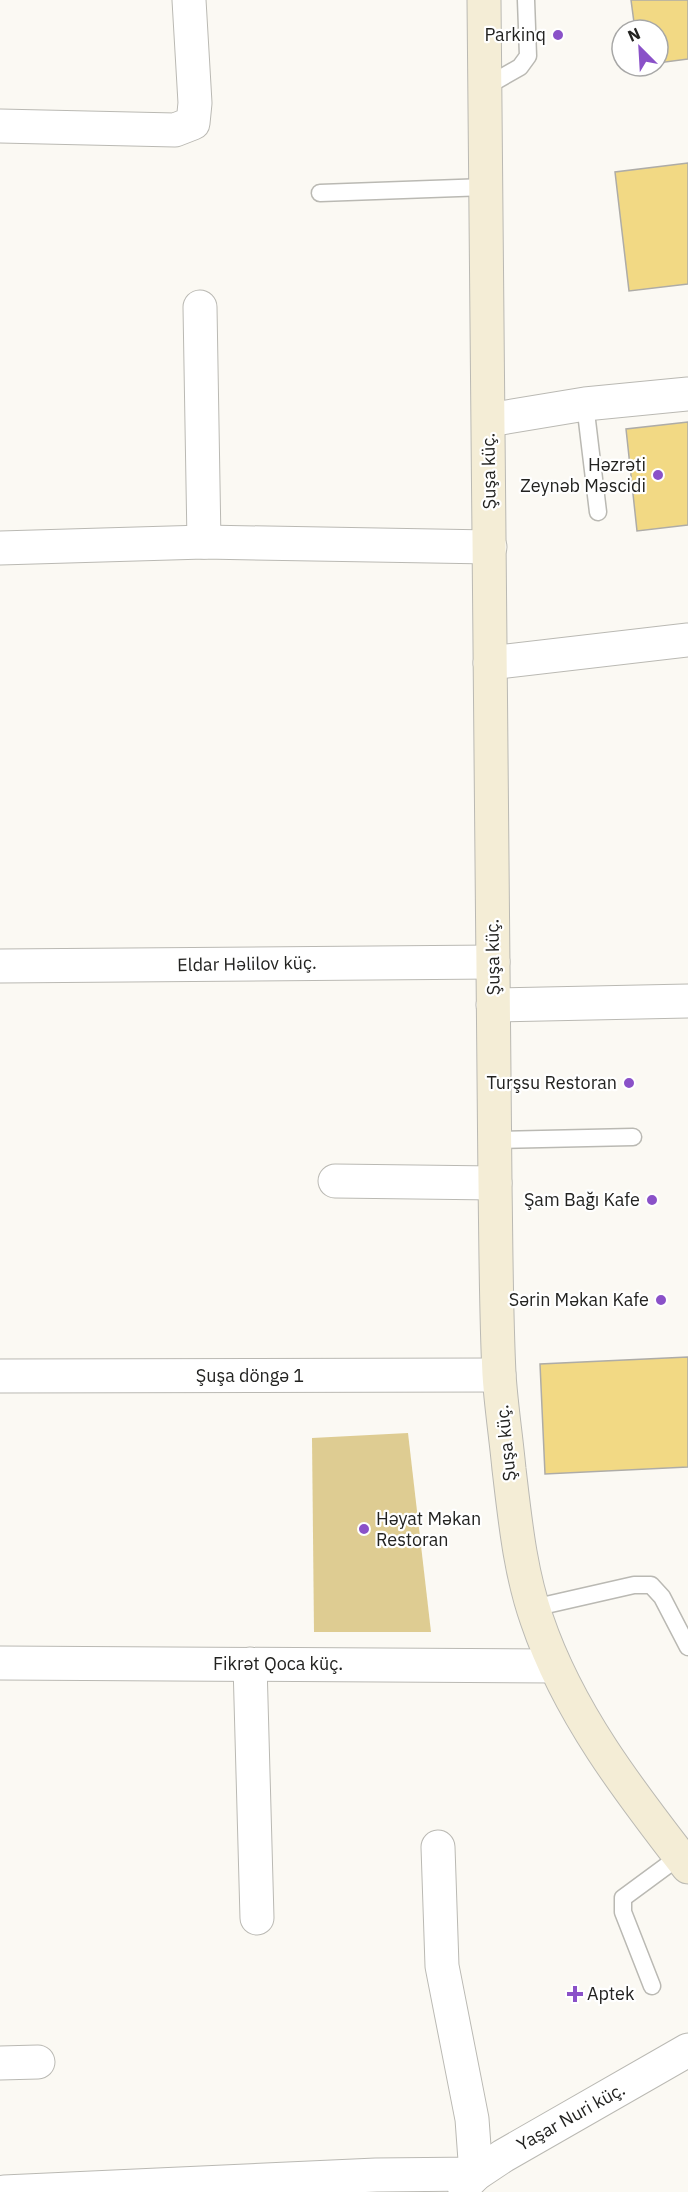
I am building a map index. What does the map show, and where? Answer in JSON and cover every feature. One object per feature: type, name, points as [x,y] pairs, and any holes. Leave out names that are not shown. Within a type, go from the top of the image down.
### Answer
[{"type":"street","points":[[0,126],[175,130],[193,123],[195,103],[189,0]]},
{"type":"street","name":"Şuşa küç.","points":[[484,0],[493,1005],[499,1376],[512,1494],[524,1571],[533,1608],[555,1666],[590,1731],[639,1804],[684,1861]]},
{"type":"street","points":[[200,307],[204,542]]},
{"type":"street","points":[[489,420],[585,404],[688,394]]},
{"type":"street","points":[[0,548],[204,542],[490,548]]},
{"type":"street","points":[[490,663],[688,640]]},
{"type":"street","name":"Eldar Həlilov küç.","points":[[0,966],[493,962]]},
{"type":"street","points":[[493,1005],[688,1000]]},
{"type":"street","points":[[335,1180],[495,1183]]},
{"type":"street","name":"Şuşa döngə 1","points":[[0,1376],[499,1376]]},
{"type":"street","name":"Fikrət Qoca küç.","points":[[0,1663],[555,1666]]},
{"type":"street","points":[[250,1664],[257,1918]]},
{"type":"street","points":[[4,2192],[376,2175],[468,2183],[472,2119],[442,1966],[438,1847]]},
{"type":"street","name":"Yaşar Nuri küç.","points":[[468,2183],[503,2156],[688,2050]]},
{"type":"street","points":[[0,2063],[38,2062]]},
{"type":"lane","points":[[485,87],[520,67],[528,56],[526,0]]},
{"type":"lane","points":[[320,193],[486,187]]},
{"type":"lane","points":[[585,404],[598,512]]},
{"type":"lane","points":[[495,1140],[633,1137]]},
{"type":"lane","points":[[533,1608],[634,1585],[651,1585],[662,1597],[688,1647]]},
{"type":"lane","points":[[652,1986],[623,1912],[623,1898],[684,1861]]},
{"type":"shaded area","points":[[408,1433],[431,1632],[314,1632],[312,1438]]},
{"type":"building","points":[[631,0],[688,0],[688,59],[670,61],[670,18],[633,18]]},
{"type":"building","points":[[688,163],[688,284],[629,291],[615,172]]},
{"type":"building","points":[[688,422],[688,525],[637,531],[626,429]]},
{"type":"building","points":[[688,1357],[688,1467],[545,1474],[540,1364]]},
{"type":"place","name":"Parkinq","points":[[558,35]]},
{"type":"place","name":"Həzrəti Zeynəb Məscidi","points":[[658,475]]},
{"type":"place","name":"Turşsu Restoran","points":[[629,1083]]},
{"type":"place","name":"Şam Bağı Kafe","points":[[652,1200]]},
{"type":"place","name":"Sərin Məkan Kafe","points":[[661,1300]]},
{"type":"place","name":"Həyat Məkan Restoran","points":[[364,1529]]},
{"type":"place","name":"Aptek","points":[[575,1994]]}]
